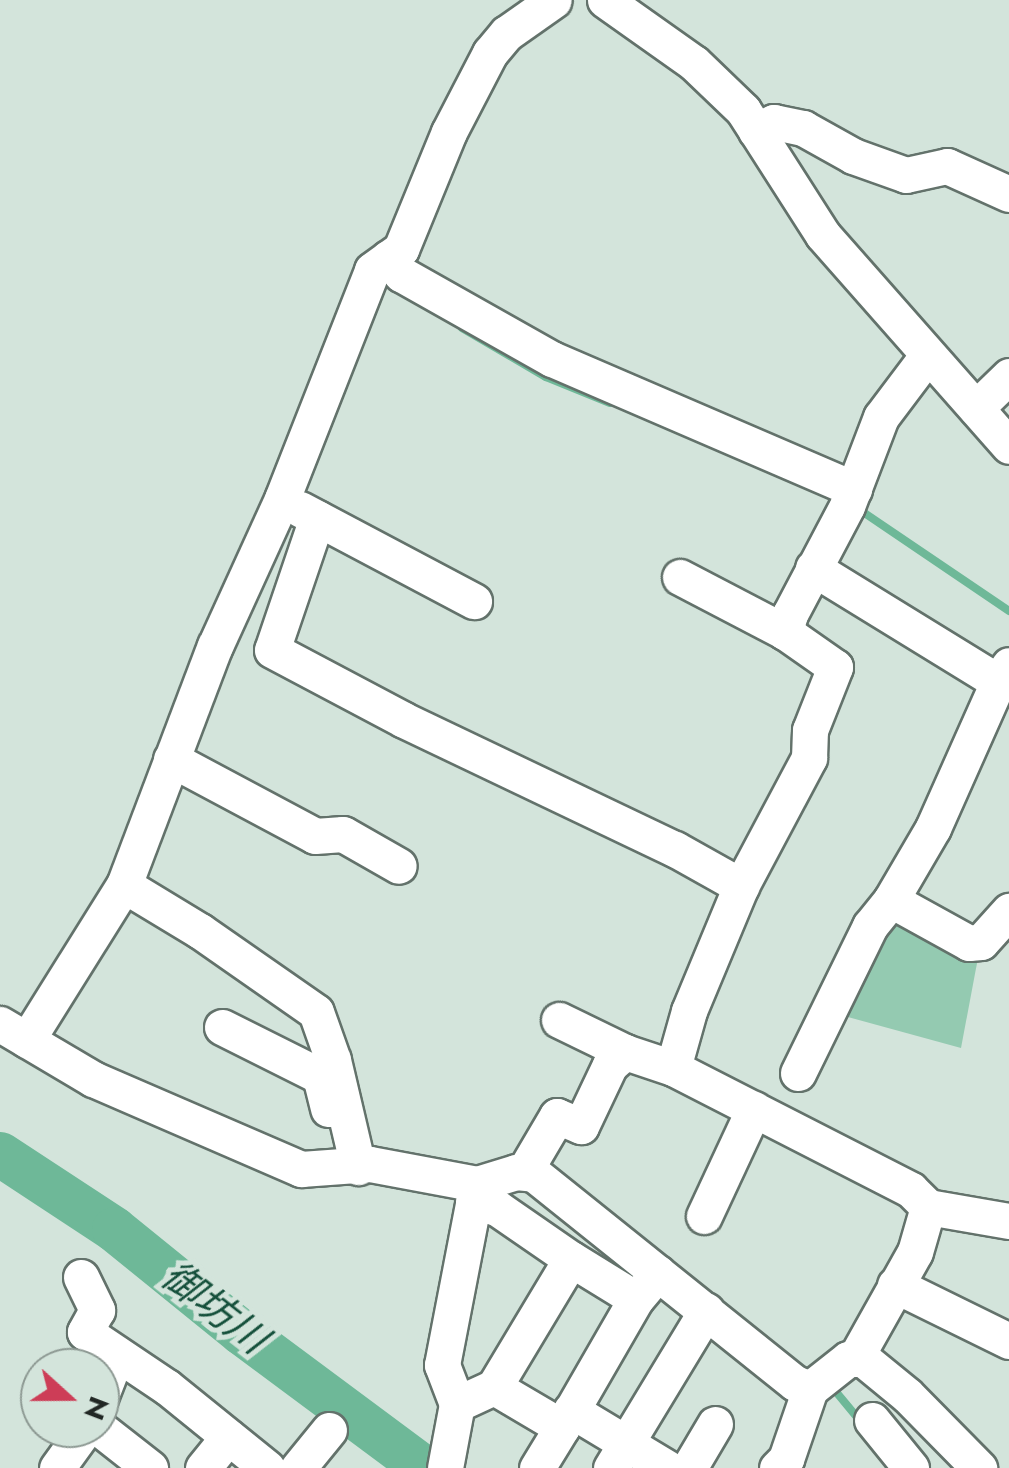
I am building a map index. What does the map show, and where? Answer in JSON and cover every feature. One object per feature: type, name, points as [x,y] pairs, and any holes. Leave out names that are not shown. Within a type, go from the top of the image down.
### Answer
[{"type":"street","points":[[554,0],[507,34],[490,53],[448,132],[401,249],[372,270],[282,499],[170,759],[124,885],[14,1032],[94,1079],[301,1170],[370,1164],[475,1193],[571,1259],[706,1311],[795,1384],[810,1389]]},
{"type":"street","points":[[604,0],[694,63],[743,110],[823,235],[1009,446]]},
{"type":"street","points":[[756,131],[774,122],[803,128],[853,156],[906,175],[947,166],[1009,194]]},
{"type":"street","points":[[388,258],[401,274],[552,359],[850,498]]},
{"type":"street","points":[[785,632],[850,498],[881,416],[928,356]]},
{"type":"street","points":[[976,408],[1009,376]]},
{"type":"street","points":[[282,499],[474,602]]},
{"type":"street","points":[[318,518],[272,650],[404,720],[675,848],[741,886]]},
{"type":"street","points":[[798,1073],[870,926],[934,828],[1003,674],[813,568]]},
{"type":"street","points":[[673,1068],[689,1011],[741,886],[808,758],[810,730],[834,667],[785,632],[680,578]]},
{"type":"street","points":[[170,759],[315,836],[343,834],[399,866]]},
{"type":"street","points":[[124,885],[200,931],[316,1012],[333,1060],[350,1168]]},
{"type":"street","points":[[890,900],[986,947],[1009,910]]},
{"type":"street","points":[[559,1020],[625,1052],[673,1068],[911,1190],[928,1206],[1009,1222]]},
{"type":"street","points":[[222,1028],[320,1076],[350,1168]]},
{"type":"street","points":[[475,1193],[524,1172],[557,1116],[581,1126],[610,1064],[625,1052]]},
{"type":"street","points":[[704,1216],[754,1109]]},
{"type":"street","points":[[524,1172],[547,1182],[647,1286]]},
{"type":"street","points":[[446,1466],[457,1404],[442,1366],[475,1193]]},
{"type":"street","points":[[777,1468],[786,1458],[810,1389],[856,1356],[915,1252],[928,1206]]},
{"type":"street","points":[[457,1404],[494,1388],[571,1259]]},
{"type":"street","points":[[80,1277],[97,1310],[86,1332],[109,1348]]},
{"type":"street","points":[[894,1285],[1009,1341]]},
{"type":"street","points":[[537,1468],[647,1286]]},
{"type":"street","points":[[619,1456],[706,1311]]},
{"type":"street","points":[[120,1356],[267,1468]]},
{"type":"street","points":[[856,1356],[878,1368],[979,1468]]},
{"type":"street","points":[[494,1388],[567,1419],[619,1456],[668,1468]]},
{"type":"street","points":[[872,1420],[911,1468]]},
{"type":"street","points":[[689,1468],[715,1424]]},
{"type":"street","points":[[298,1468],[330,1430]]},
{"type":"street","points":[[203,1468],[228,1437]]},
{"type":"green space","points":[[891,900],[981,942],[961,1048],[826,1011]]},
{"type":"waterway","points":[[462,328],[546,377],[610,403]]},
{"type":"waterway","points":[[857,508],[1009,611]]},
{"type":"waterway","name":"御坊川","points":[[0,1154],[114,1229],[241,1332],[424,1468]]},
{"type":"waterway","points":[[832,1387],[861,1422]]}]
